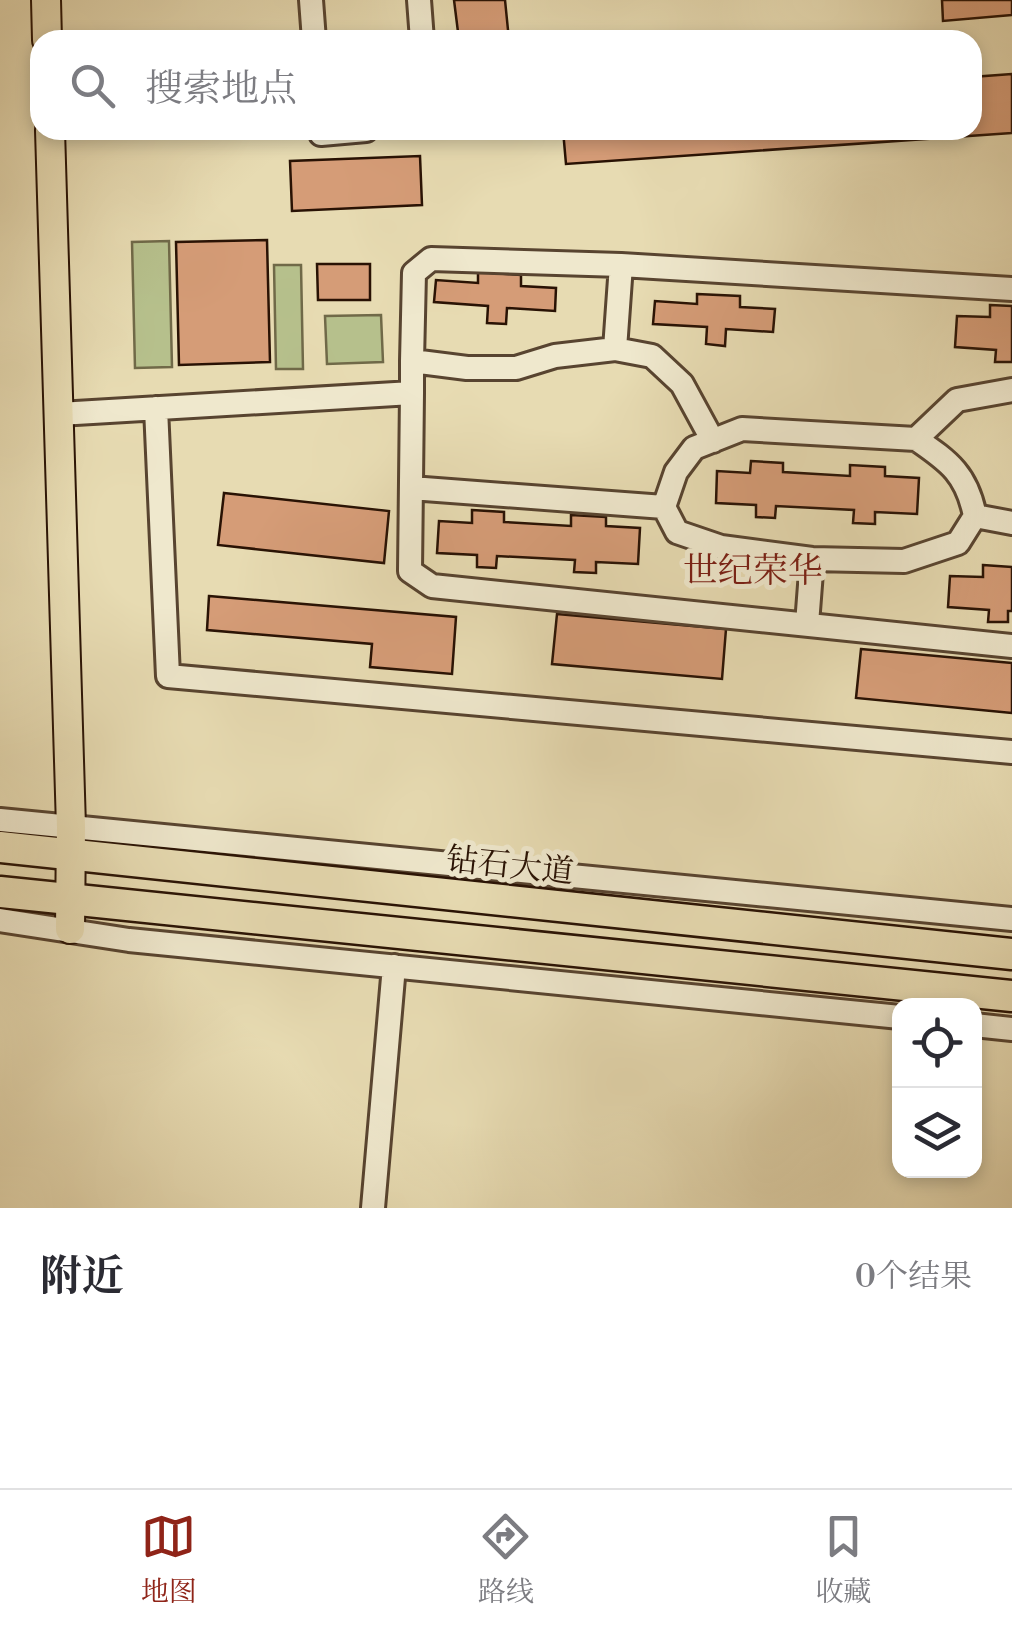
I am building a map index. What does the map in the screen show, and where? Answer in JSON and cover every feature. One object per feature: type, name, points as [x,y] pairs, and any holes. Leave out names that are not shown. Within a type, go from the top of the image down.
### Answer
[{"type":"highway","name":"钻石大道","points":[[0,847],[71,840],[784,930],[1012,954]]},
{"type":"highway","points":[[0,892],[71,914],[377,931],[751,969],[903,995],[1012,996]]},
{"type":"main road","points":[[46,0],[47,30]]},
{"type":"main road","points":[[50,140],[71,914]]},
{"type":"street","points":[[311,0],[313,30]]},
{"type":"street","points":[[419,0],[421,30]]},
{"type":"street","points":[[1012,289],[432,259],[414,273],[410,571],[432,586],[1012,646]]},
{"type":"street","points":[[615,349],[621,266]]},
{"type":"street","points":[[412,361],[467,368],[516,368],[555,356],[615,349],[652,356],[682,384],[713,440]]},
{"type":"street","points":[[916,438],[957,400],[1012,390]]},
{"type":"street","points":[[58,414],[412,392]]},
{"type":"street","points":[[156,408],[168,676],[1012,752]]},
{"type":"street","points":[[742,429],[916,438],[946,460],[969,488],[975,516],[958,543],[904,560],[812,559],[720,547],[677,532],[664,506],[676,472],[694,448],[713,440],[742,429]]},
{"type":"street","points":[[411,488],[664,506]]},
{"type":"street","points":[[975,516],[1012,524]]},
{"type":"street","points":[[807,624],[812,559]]},
{"type":"street","points":[[0,820],[71,840],[788,897],[1012,919]]},
{"type":"street","points":[[784,930],[788,897]]},
{"type":"street","points":[[0,920],[71,914],[129,940],[892,1016]]},
{"type":"street","points":[[372,1208],[384,965],[377,931]]},
{"type":"street","points":[[746,1000],[751,969]]},
{"type":"street","points":[[982,1026],[1012,1029]]},
{"type":"green space","points":[[169,241],[172,367],[135,368],[132,242]]},
{"type":"green space","points":[[274,265],[301,265],[303,369],[276,369]]},
{"type":"green space","points":[[381,315],[383,362],[327,364],[325,316]]},
{"type":"building","points":[[454,0],[505,0],[508,30],[458,30]]},
{"type":"building","points":[[942,0],[1012,0],[1012,15],[943,21]]},
{"type":"building","points":[[1012,74],[1012,133],[982,135],[982,76]]},
{"type":"building","points":[[564,140],[911,140],[566,164]]},
{"type":"building","points":[[420,156],[422,205],[292,211],[290,161]]},
{"type":"building","points":[[267,240],[270,362],[179,365],[176,242]]},
{"type":"building","points":[[317,264],[370,264],[370,300],[318,300]]},
{"type":"building","points":[[478,272],[521,275],[521,286],[556,288],[555,311],[507,308],[506,324],[487,323],[488,306],[434,302],[436,280],[478,283]]},
{"type":"building","points":[[697,294],[740,296],[740,307],[775,309],[773,332],[726,329],[725,346],[706,344],[707,327],[653,324],[655,301],[697,304]]},
{"type":"building","points":[[990,305],[1012,306],[1012,362],[995,362],[996,350],[955,347],[957,316],[990,317]]},
{"type":"building","points":[[751,461],[783,463],[783,472],[850,476],[850,465],[885,467],[885,476],[919,478],[917,514],[875,512],[875,524],[853,523],[854,510],[776,506],[775,518],[756,517],[756,505],[716,503],[717,471],[750,473]]},
{"type":"building","points":[[224,493],[389,511],[384,563],[218,545]]},
{"type":"building","points":[[472,510],[504,512],[504,522],[571,526],[571,515],[606,517],[606,526],[640,528],[638,564],[596,562],[596,573],[574,572],[575,560],[497,556],[496,568],[477,567],[477,555],[437,553],[439,521],[472,523]]},
{"type":"building","points":[[983,565],[1012,567],[1012,611],[1008,611],[1008,622],[988,622],[989,610],[948,607],[950,576],[983,577]]},
{"type":"building","points":[[209,596],[456,617],[452,674],[370,667],[372,644],[207,630]]},
{"type":"building","points":[[557,614],[726,629],[722,679],[552,664]]},
{"type":"building","points":[[861,649],[1012,663],[1012,713],[856,698]]},
{"type":"district","name":"世纪荣华","points":[[753,570]]}]
